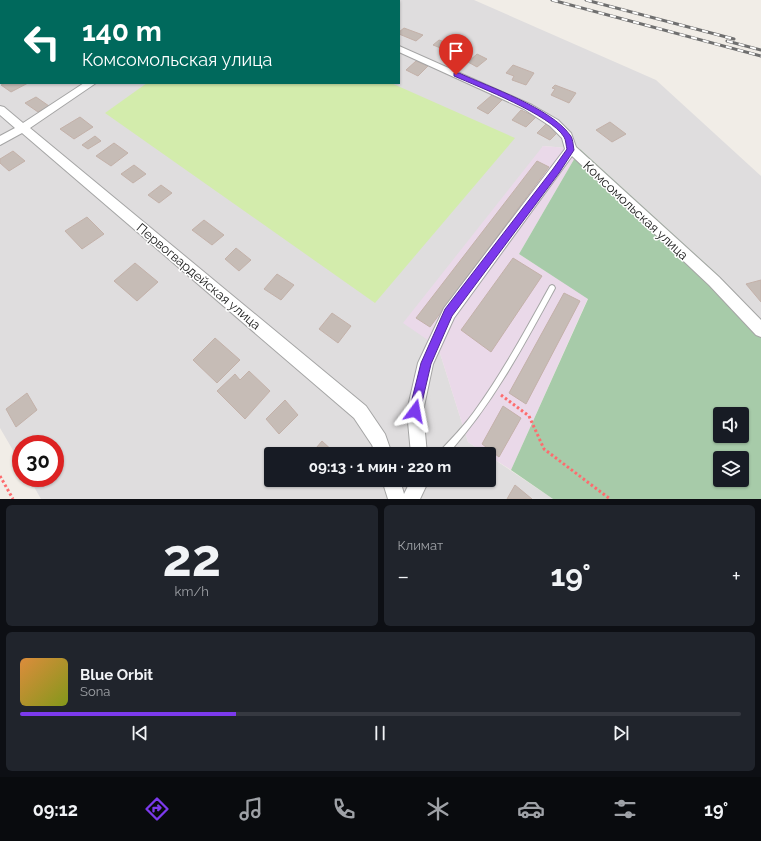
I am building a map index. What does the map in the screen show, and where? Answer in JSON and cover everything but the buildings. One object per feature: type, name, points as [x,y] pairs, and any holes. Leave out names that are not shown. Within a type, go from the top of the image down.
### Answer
[{"type":"street","name":"Комсомольская улица","points":[[400,49],[528,107],[554,123],[567,136],[571,150],[621,194],[714,281],[761,330]]},
{"type":"street","points":[[0,141],[23,128],[89,84]]},
{"type":"street","name":"Первогвардейская улица","points":[[0,109],[360,412],[379,440],[382,447]]},
{"type":"street","points":[[418,447],[415,411],[426,363],[449,313],[571,150]]},
{"type":"street","points":[[393,487],[397,499]]},
{"type":"street","points":[[411,499],[417,487]]},
{"type":"lane","points":[[449,447],[464,431],[494,390],[552,288]]},
{"type":"path","points":[[494,390],[529,416],[544,449],[610,499]]},
{"type":"path","points":[[0,476],[13,499]]},
{"type":"shaded area","points":[[400,0],[474,0],[656,80],[761,176],[761,319],[716,273],[580,149],[543,146],[438,347],[468,442],[476,447],[264,447],[264,487],[496,487],[496,461],[553,499],[41,499],[34,487],[64,487],[64,435],[12,435],[12,449],[0,428],[0,84],[400,84]]},
{"type":"shaded area","points":[[543,146],[580,149],[519,254],[588,298],[511,470],[496,460],[496,447],[476,447],[468,442],[438,347],[403,323]]},
{"type":"green space","points":[[146,84],[393,84],[515,138],[375,303],[105,113]]},
{"type":"green space","points":[[580,149],[716,273],[761,319],[761,499],[553,499],[511,470],[588,299],[519,254]]},
{"type":"railway","points":[[552,0],[761,56]]},
{"type":"railway","points":[[586,0],[734,39]]},
{"type":"railway","points":[[727,41],[761,50]]},
{"type":"route","points":[[415,411],[426,363],[449,313],[571,150],[567,136],[554,123],[528,107],[456,75]]}]
